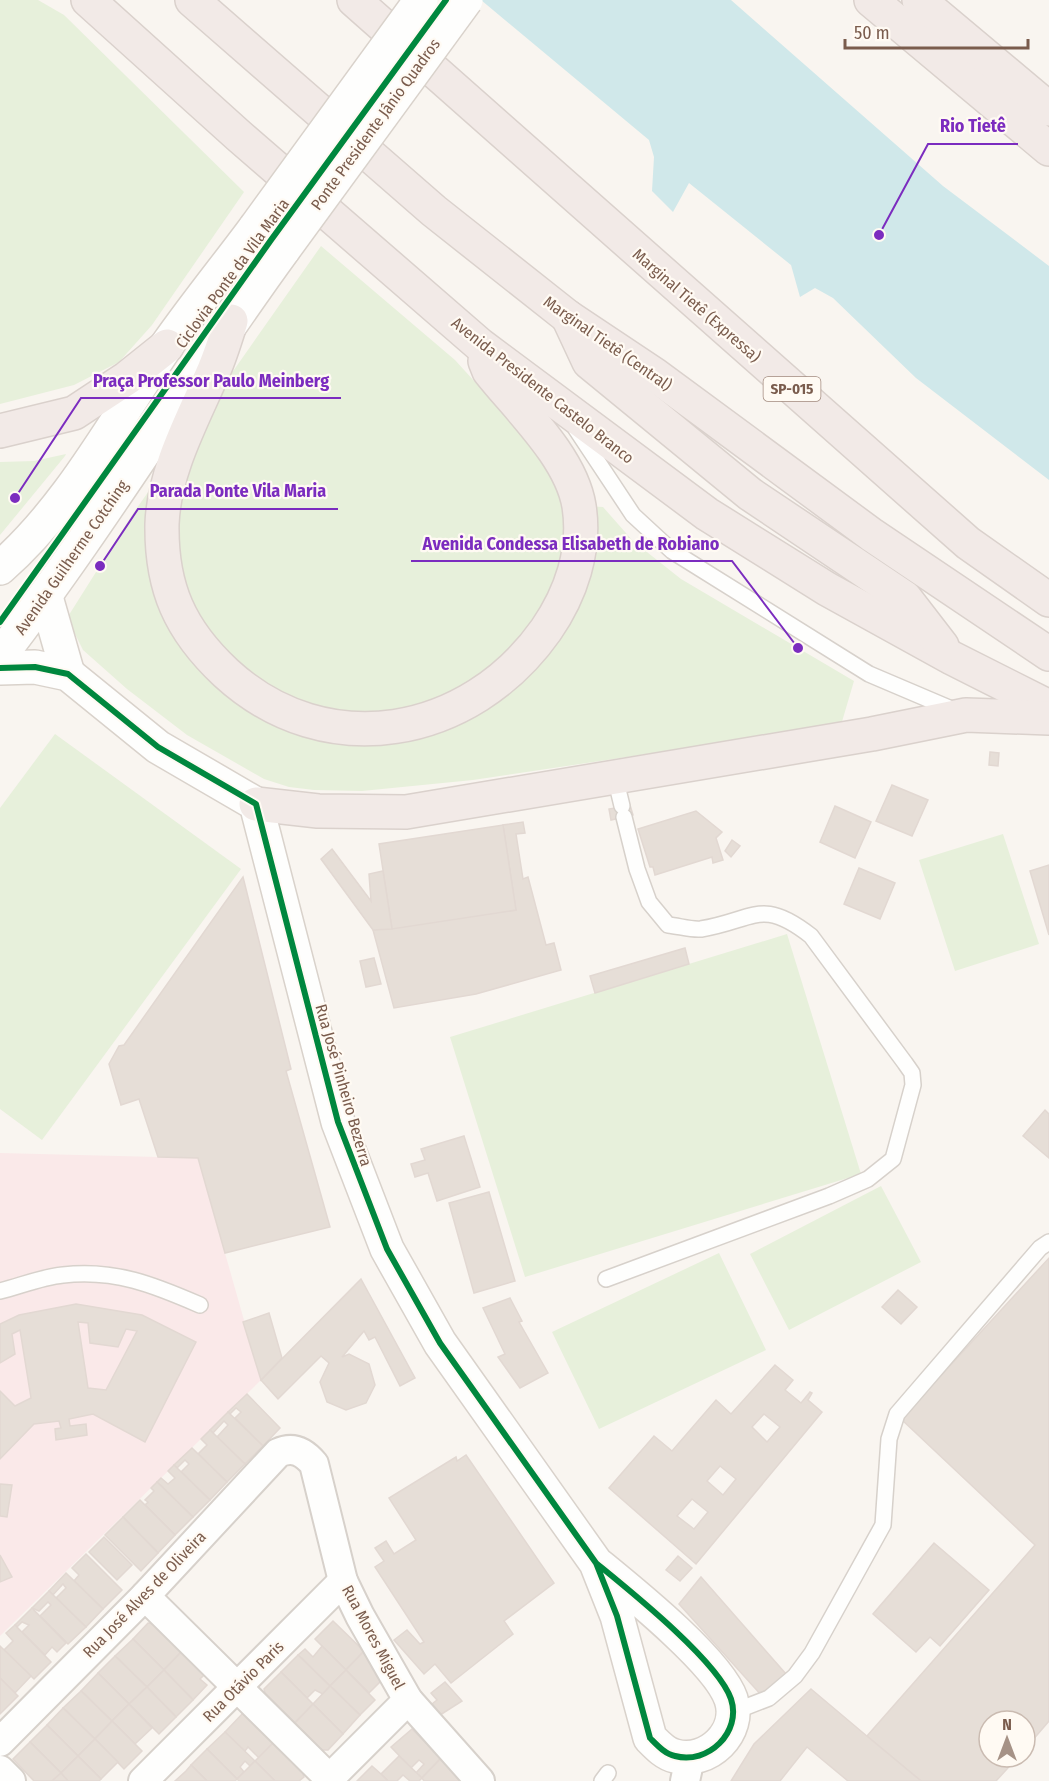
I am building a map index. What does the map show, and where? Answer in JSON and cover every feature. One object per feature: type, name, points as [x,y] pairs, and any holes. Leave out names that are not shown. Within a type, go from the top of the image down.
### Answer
[{"type":"highway","name":"Avenida Presidente Castelo Branco","points":[[88,0],[239,136],[480,345],[707,514],[827,589],[952,658],[1049,707]]},
{"type":"highway","name":"Marginal Tietê (Central)","points":[[192,0],[434,211],[568,317],[655,375],[872,535],[1049,654]]},
{"type":"highway","name":"Marginal Tietê (Expressa)","points":[[354,0],[968,543],[1049,600]]},
{"type":"highway","points":[[870,0],[1049,149]]},
{"type":"highway","points":[[919,0],[1049,109]]},
{"type":"highway","points":[[568,317],[589,362],[750,494],[905,598],[952,658]]},
{"type":"highway","points":[[231,321],[215,369],[182,442],[169,483],[162,522],[164,561],[179,616],[202,650],[245,690],[287,714],[328,726],[379,728],[421,721],[461,706],[493,687],[527,657],[557,614],[575,572],[581,540],[579,505],[572,487],[559,460],[534,424],[489,371],[480,345]]},
{"type":"highway","points":[[0,431],[74,413],[118,384],[167,346]]},
{"type":"highway","points":[[256,804],[318,812],[406,812],[620,800],[865,735],[966,714],[1049,718]]},
{"type":"street","points":[[0,568],[17,553],[76,481],[167,346],[421,0]]},
{"type":"street","name":"Ponte Presidente Jânio Quadros","points":[[284,249],[466,0]]},
{"type":"street","name":"Avenida Guilherme Cotching","points":[[0,656],[46,597],[231,321],[284,249]]},
{"type":"street","points":[[46,597],[68,674]]},
{"type":"street","points":[[0,668],[35,667],[68,674],[158,747],[256,804]]},
{"type":"street","name":"Rua José Pinheiro Bezerra","points":[[256,804],[338,1122],[387,1249],[440,1344],[596,1563],[650,1609],[706,1664],[730,1699],[733,1712],[730,1728],[723,1741],[688,1769],[675,1756],[661,1749],[650,1738],[616,1616],[596,1563]]},
{"type":"street","name":"Rua Mores Miguel","points":[[289,1449],[300,1451],[314,1464],[343,1581],[368,1631],[408,1700],[480,1781]]},
{"type":"street","name":"Rua José Alves de Oliveira","points":[[0,1742],[145,1596],[279,1453],[289,1449]]},
{"type":"street","name":"Rua Otávio Paris","points":[[143,1781],[343,1581]]},
{"type":"street","points":[[145,1596],[329,1780],[408,1700]]},
{"type":"street","points":[[0,1770],[11,1781]]},
{"type":"lane","points":[[559,404],[633,515],[672,552],[869,674],[966,714]]},
{"type":"lane","points":[[606,1279],[829,1196],[868,1179],[893,1159],[913,1085],[912,1073],[811,936],[791,921],[772,913],[754,914],[700,929],[669,925],[649,902],[637,869],[620,800]]},
{"type":"lane","points":[[733,1712],[770,1698],[795,1676],[812,1653],[883,1525],[889,1439],[897,1414],[1040,1248],[1049,1242]]},
{"type":"lane","points":[[0,1291],[62,1275],[107,1274],[148,1282],[200,1305]]},
{"type":"shaded area","points":[[0,1153],[198,1158],[261,1380],[0,1636]]},
{"type":"green space","points":[[0,0],[38,0],[64,15],[244,192],[152,325],[119,362],[74,385],[0,404]]},
{"type":"green space","points":[[321,246],[455,360],[560,470],[566,505],[603,507],[633,541],[681,579],[854,681],[841,725],[473,780],[362,791],[314,790],[289,787],[264,779],[187,735],[127,689],[83,650],[67,618],[132,515]]},
{"type":"green space","points":[[66,454],[0,535],[0,462],[34,461]]},
{"type":"green space","points":[[55,734],[241,869],[42,1140],[0,1109],[0,808]]},
{"type":"green space","points":[[1003,834],[1039,944],[955,971],[919,860]]},
{"type":"green space","points":[[787,934],[861,1174],[525,1277],[450,1037]]},
{"type":"green space","points":[[881,1186],[921,1262],[789,1330],[750,1254]]},
{"type":"green space","points":[[719,1253],[766,1350],[599,1429],[552,1332]]},
{"type":"water","points":[[481,0],[731,0],[943,186],[1049,266],[1049,480],[916,378],[833,298],[815,288],[800,297],[791,265],[689,183],[673,212],[652,191],[654,157],[649,140]]},
{"type":"building","points":[[990,752],[999,753],[998,766],[989,765]]},
{"type":"building","points":[[892,785],[928,800],[912,836],[876,821]]},
{"type":"building","points":[[630,805],[633,815],[611,820],[609,809]]},
{"type":"building","points":[[835,806],[871,822],[855,858],[820,842]]},
{"type":"building","points":[[696,811],[722,832],[716,838],[723,860],[713,863],[712,857],[655,875],[653,867],[650,867],[638,829]]},
{"type":"building","points":[[523,822],[525,833],[516,834],[523,879],[528,877],[546,945],[554,943],[561,970],[476,994],[394,1008],[373,930],[516,910],[503,825]]},
{"type":"building","points":[[503,825],[516,910],[392,929],[379,844]]},
{"type":"building","points":[[732,840],[740,846],[731,857],[725,851]]},
{"type":"building","points":[[332,849],[371,901],[369,874],[383,871],[392,929],[373,930],[321,859]]},
{"type":"building","points":[[1049,865],[1049,935],[1030,871]]},
{"type":"building","points":[[859,868],[895,883],[880,919],[844,904]]},
{"type":"building","points":[[243,877],[291,1069],[286,1071],[330,1227],[225,1253],[198,1158],[158,1157],[139,1099],[121,1105],[109,1064],[119,1046],[124,1045]]},
{"type":"building","points":[[685,948],[689,964],[595,993],[590,976]]},
{"type":"building","points":[[374,958],[381,984],[366,987],[360,961]]},
{"type":"building","points":[[1045,1110],[1049,1114],[1049,1158],[1023,1136]]},
{"type":"building","points":[[464,1136],[480,1187],[437,1201],[428,1173],[415,1177],[411,1164],[425,1160],[421,1149]]},
{"type":"building","points":[[489,1192],[515,1281],[474,1293],[449,1203]]},
{"type":"building","points":[[1049,1258],[1049,1721],[1037,1735],[1037,1709],[977,1709],[977,1769],[1007,1769],[996,1781],[921,1781],[867,1736],[1035,1545],[901,1419]]},
{"type":"building","points":[[361,1279],[415,1378],[400,1386],[375,1337],[369,1340],[364,1331],[342,1357],[349,1354],[369,1364],[375,1385],[366,1403],[346,1410],[327,1402],[320,1382],[329,1363],[321,1356],[278,1399],[261,1380]]},
{"type":"building","points":[[898,1290],[917,1307],[901,1324],[882,1307]]},
{"type":"building","points":[[510,1298],[522,1321],[519,1322],[548,1373],[520,1388],[498,1357],[505,1354],[483,1308]]},
{"type":"building","points":[[76,1304],[142,1315],[196,1342],[145,1442],[93,1414],[69,1419],[70,1426],[86,1424],[87,1435],[56,1440],[55,1429],[61,1428],[59,1421],[34,1424],[0,1459],[0,1391],[15,1406],[31,1398],[20,1330],[12,1334],[15,1354],[0,1363],[0,1324],[19,1315]],"holes":[[[78,1322],[88,1323],[90,1343],[118,1347],[126,1329],[137,1331],[106,1390],[88,1388]]]},
{"type":"building","points":[[269,1313],[282,1358],[261,1380],[243,1322]]},
{"type":"building","points":[[775,1365],[793,1380],[785,1390],[801,1403],[810,1392],[812,1393],[808,1400],[822,1412],[696,1564],[609,1488],[654,1436],[672,1451],[716,1400],[731,1414]],"holes":[[[764,1414],[780,1427],[767,1442],[752,1427]],[[720,1466],[736,1479],[723,1495],[707,1481]],[[692,1499],[708,1512],[694,1529],[677,1516]]]},
{"type":"building","points":[[247,1394],[280,1428],[263,1446],[235,1418],[241,1412],[236,1408],[230,1414],[228,1412]]},
{"type":"building","points":[[228,1412],[263,1446],[245,1464],[217,1437],[228,1425],[224,1421],[213,1433],[210,1430]]},
{"type":"building","points":[[210,1430],[245,1464],[227,1482],[198,1454],[207,1445],[201,1439]]},
{"type":"building","points":[[192,1448],[227,1482],[210,1500],[181,1472],[189,1464],[185,1460],[177,1468],[174,1465]]},
{"type":"building","points":[[466,1455],[554,1583],[504,1621],[513,1634],[451,1683],[435,1664],[424,1674],[394,1640],[407,1630],[420,1644],[424,1642],[375,1567],[384,1561],[375,1548],[386,1541],[394,1554],[416,1540],[389,1498],[456,1457],[457,1461]]},
{"type":"building","points":[[174,1465],[210,1500],[193,1517],[157,1482],[161,1478],[168,1484],[175,1478],[168,1471]]},
{"type":"building","points":[[157,1482],[193,1517],[175,1535],[145,1505],[148,1502],[145,1500],[154,1491],[151,1488]]},
{"type":"building","points":[[0,1484],[12,1485],[7,1517],[0,1516]]},
{"type":"building","points":[[140,1500],[175,1535],[158,1553],[123,1517]]},
{"type":"building","points":[[123,1517],[158,1553],[141,1571],[105,1535]]},
{"type":"building","points":[[104,1537],[132,1565],[117,1580],[89,1552]]},
{"type":"building","points":[[934,1543],[989,1590],[940,1646],[930,1637],[916,1652],[873,1614]]},
{"type":"building","points":[[86,1554],[122,1590],[103,1609],[74,1581],[79,1575],[72,1568]]},
{"type":"building","points":[[0,1555],[12,1577],[0,1582]]},
{"type":"building","points":[[678,1556],[692,1568],[680,1581],[666,1570]]},
{"type":"building","points":[[66,1573],[103,1609],[86,1627],[56,1598],[66,1588],[63,1584],[53,1595],[49,1591]]},
{"type":"building","points":[[701,1577],[786,1674],[762,1696],[679,1604]]},
{"type":"building","points":[[49,1591],[86,1627],[68,1644],[40,1616],[51,1605],[48,1602],[39,1611],[32,1608]]},
{"type":"building","points":[[32,1608],[66,1643],[57,1652],[52,1647],[45,1655],[22,1632],[29,1625],[22,1622],[17,1627],[15,1625]]},
{"type":"building","points":[[333,1621],[364,1651],[346,1670],[315,1639]]},
{"type":"building","points":[[148,1623],[154,1624],[181,1652],[164,1670],[133,1639]]},
{"type":"building","points":[[15,1625],[51,1662],[34,1679],[4,1650],[13,1641],[6,1633]]},
{"type":"building","points":[[133,1639],[164,1670],[147,1687],[115,1656]]},
{"type":"building","points":[[0,1646],[31,1676],[15,1693],[0,1678]]},
{"type":"building","points":[[322,1646],[346,1670],[330,1686],[298,1655],[305,1649],[313,1657]]},
{"type":"building","points":[[364,1651],[388,1674],[369,1693],[346,1670]]},
{"type":"building","points":[[181,1652],[204,1675],[200,1679],[207,1685],[193,1700],[164,1670]]},
{"type":"building","points":[[298,1655],[330,1686],[323,1694],[315,1690],[307,1698],[281,1672]]},
{"type":"building","points":[[115,1656],[147,1687],[129,1704],[98,1673]]},
{"type":"building","points":[[164,1670],[193,1700],[176,1717],[147,1687]]},
{"type":"building","points":[[346,1670],[375,1700],[360,1715],[330,1686]]},
{"type":"building","points":[[281,1672],[313,1704],[295,1723],[265,1693],[264,1689]]},
{"type":"building","points":[[98,1673],[129,1704],[112,1721],[81,1691]]},
{"type":"building","points":[[0,1678],[18,1696],[0,1714]]},
{"type":"building","points":[[445,1682],[462,1701],[437,1717],[428,1707],[437,1700],[431,1693]]},
{"type":"building","points":[[330,1686],[360,1715],[343,1734],[313,1704]]},
{"type":"building","points":[[147,1687],[176,1717],[159,1734],[129,1704]]},
{"type":"building","points":[[811,1689],[921,1781],[848,1781],[807,1747],[780,1781],[731,1781],[754,1744]]},
{"type":"building","points":[[81,1691],[112,1721],[95,1739],[63,1708]]},
{"type":"building","points":[[129,1704],[152,1728],[135,1744],[112,1721]]},
{"type":"building","points":[[313,1704],[343,1734],[328,1750],[322,1750],[295,1723]]},
{"type":"building","points":[[63,1708],[95,1739],[78,1756],[47,1725]]},
{"type":"building","points":[[243,1713],[273,1743],[259,1758],[248,1747],[245,1751],[225,1732]]},
{"type":"building","points":[[112,1721],[142,1751],[124,1769],[95,1739]]},
{"type":"building","points":[[47,1725],[78,1756],[61,1773],[30,1742]]},
{"type":"building","points":[[412,1729],[441,1758],[422,1778],[416,1773],[424,1764],[419,1760],[411,1768],[391,1747]]},
{"type":"building","points":[[225,1732],[255,1761],[250,1766],[245,1761],[240,1767],[244,1772],[237,1779],[207,1749]]},
{"type":"building","points":[[95,1739],[118,1762],[101,1779],[78,1756]]},
{"type":"building","points":[[30,1742],[61,1773],[52,1781],[34,1781],[13,1759]]},
{"type":"building","points":[[273,1743],[302,1771],[304,1777],[299,1781],[275,1781],[255,1761]]},
{"type":"building","points":[[207,1749],[237,1779],[235,1781],[207,1781],[191,1765]]},
{"type":"building","points":[[78,1756],[101,1779],[99,1781],[68,1781],[61,1773]]},
{"type":"building","points":[[399,1756],[422,1778],[419,1781],[410,1781],[403,1775],[397,1781],[388,1781],[381,1774]]},
{"type":"building","points":[[441,1758],[463,1781],[424,1781],[422,1778]]},
{"type":"building","points":[[255,1761],[275,1781],[239,1781],[237,1779]]},
{"type":"building","points":[[191,1765],[207,1781],[175,1781],[186,1771]]},
{"type":"building","points":[[372,1766],[381,1774],[388,1781],[357,1781]]},
{"type":"building","points":[[61,1773],[68,1781],[52,1781]]},
{"type":"cycle path","name":"Ciclovia Ponte da Vila Maria","points":[[0,622],[271,240],[446,0]]},
{"type":"cycle path","points":[[0,668],[35,667],[68,674],[158,747],[256,804],[338,1122],[387,1249],[440,1343],[596,1563],[617,1616],[650,1738],[658,1746],[675,1756],[699,1756],[710,1751],[720,1743],[732,1723],[731,1699],[723,1683],[671,1627],[596,1563]]},
{"type":"place","name":"Rio Tietê","points":[[879,235]]},
{"type":"place","name":"Praça Professor Paulo Meinberg","points":[[15,498]]},
{"type":"place","name":"Parada Ponte Vila Maria","points":[[100,566]]},
{"type":"place","name":"Avenida Condessa Elisabeth de Robiano","points":[[798,648]]}]
